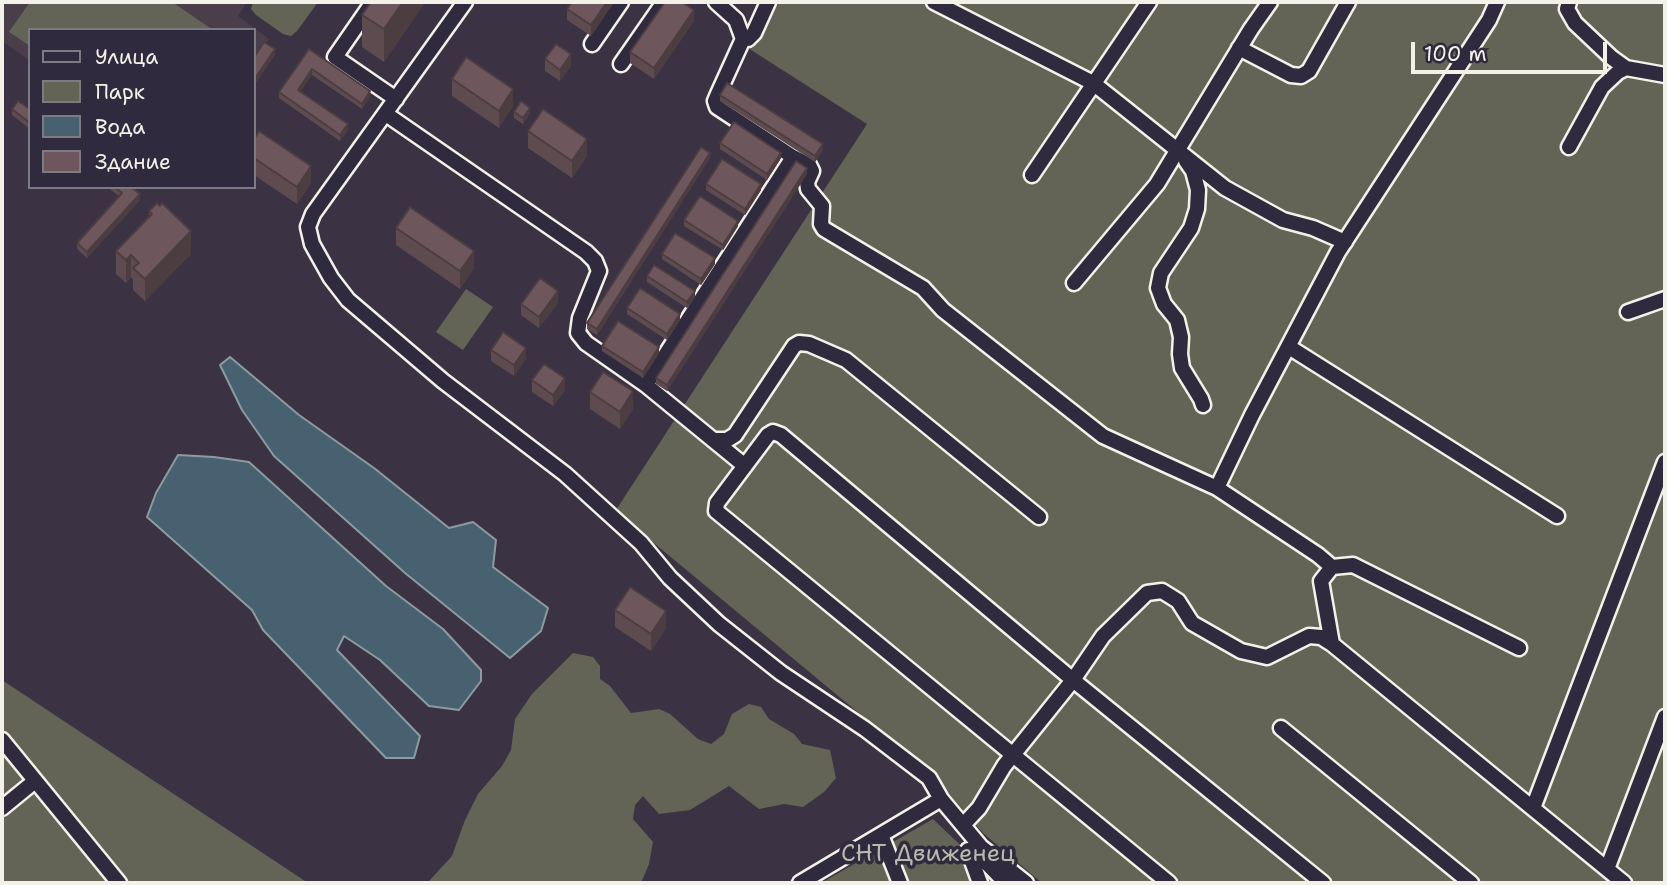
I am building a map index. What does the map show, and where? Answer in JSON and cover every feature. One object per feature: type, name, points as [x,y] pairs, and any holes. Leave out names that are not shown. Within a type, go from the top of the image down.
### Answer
[{"type":"street","points":[[373,2],[335,57],[396,99]]},
{"type":"street","points":[[465,2],[313,214],[309,227],[312,244],[331,278],[348,300],[443,381],[565,474],[641,543],[670,578],[719,624],[780,673],[865,729],[929,778],[937,801],[1006,883]]},
{"type":"street","points":[[592,44],[621,2]]},
{"type":"street","points":[[621,64],[664,2]]},
{"type":"street","points":[[716,2],[736,20],[743,39],[715,101],[718,107],[793,157],[809,164],[812,171],[807,182],[808,189],[822,206],[821,224],[824,229],[923,288],[943,310],[1103,436],[1217,488],[1332,567],[1353,565],[1519,648]]},
{"type":"street","points":[[743,39],[748,39],[754,33],[768,2]]},
{"type":"street","points":[[934,2],[1093,83],[1180,155],[1225,188],[1283,219],[1345,242]]},
{"type":"street","points":[[1032,175],[1149,2]]},
{"type":"street","points":[[1074,283],[1180,155],[1239,48],[1270,2]]},
{"type":"street","points":[[1239,48],[1291,75],[1301,76],[1309,71],[1348,2]]},
{"type":"street","points":[[1217,488],[1252,415],[1345,242],[1489,20],[1497,2]]},
{"type":"street","points":[[1569,2],[1567,9],[1575,23],[1626,68],[1665,75]]},
{"type":"street","points":[[1569,146],[1602,87],[1626,68]]},
{"type":"street","points":[[386,114],[586,253],[594,261],[598,271],[580,318],[578,333],[586,343],[646,385],[745,466]]},
{"type":"street","points":[[1180,155],[1193,171],[1198,190],[1197,209],[1191,228],[1161,273],[1158,288],[1164,304],[1177,320],[1181,337],[1182,368],[1203,405]]},
{"type":"street","points":[[646,385],[793,157]]},
{"type":"street","points":[[1628,312],[1665,299]]},
{"type":"street","points":[[713,440],[727,440],[735,435],[794,346],[800,343],[808,344],[846,360],[1039,517]]},
{"type":"street","points":[[1289,347],[1557,516]]},
{"type":"street","points":[[1169,883],[716,510],[716,503],[768,435],[773,432],[780,435],[1073,680],[1322,883]]},
{"type":"street","points":[[1533,808],[1665,462]]},
{"type":"street","points":[[1332,567],[1321,581],[1332,645]]},
{"type":"street","points":[[980,883],[964,832],[990,787],[1073,680],[1103,636],[1147,593],[1162,591],[1178,601],[1192,623],[1241,651],[1267,657],[1309,636],[1321,637],[1624,883]]},
{"type":"street","points":[[1607,869],[1665,717]]},
{"type":"street","points":[[1280,728],[1471,883]]},
{"type":"street","points":[[2,740],[120,883]]},
{"type":"street","points":[[2,808],[35,781]]},
{"type":"street","points":[[800,883],[937,801]]},
{"type":"street","points":[[964,832],[1026,883]]},
{"type":"street","points":[[881,835],[900,883]]},
{"type":"shaded area","points":[[2,2],[247,2],[238,16],[254,28],[28,28],[28,60],[2,41]]},
{"type":"shaded area","points":[[256,29],[269,39],[256,56]]},
{"type":"green space","points":[[30,2],[172,2],[210,28],[28,28],[28,45],[9,32]]},
{"type":"green space","points":[[253,2],[318,2],[291,36],[283,34],[256,15],[251,9]]},
{"type":"green space","points":[[779,2],[1665,2],[1665,883],[1042,883],[983,833],[931,773],[625,519],[616,510],[867,124],[748,48]]},
{"type":"green space","points":[[466,289],[493,307],[463,350],[436,332]]},
{"type":"green space","points":[[573,653],[593,657],[600,666],[600,679],[610,686],[631,713],[659,709],[670,714],[698,739],[711,744],[724,734],[732,714],[749,704],[761,707],[769,719],[794,734],[802,744],[830,750],[836,778],[824,792],[803,807],[784,804],[759,809],[729,786],[690,810],[659,814],[643,796],[635,805],[633,819],[653,842],[649,864],[641,883],[430,883],[452,856],[478,794],[502,766],[511,750],[515,719],[532,694]]},
{"type":"green space","points":[[2,680],[308,883],[2,883]]},
{"type":"green space","name":"СНТ Движенец","points":[[933,819],[1000,883],[821,883]]},
{"type":"water","points":[[230,357],[299,415],[374,468],[449,528],[473,522],[496,540],[493,567],[548,608],[541,631],[510,658],[405,573],[274,456],[242,410],[220,365]]},
{"type":"water","points":[[178,455],[249,462],[386,586],[443,629],[481,670],[481,681],[459,710],[429,706],[380,660],[344,636],[337,650],[420,736],[414,758],[386,758],[263,630],[252,610],[147,517],[156,493]]},
{"type":"building","points":[[371,2],[403,2],[384,29],[362,15]]},
{"type":"building","points":[[572,2],[607,2],[591,25],[567,9]]},
{"type":"building","points":[[665,2],[682,2],[694,10],[654,68],[630,52]]},
{"type":"building","points":[[264,42],[275,49],[256,77],[256,54]]},
{"type":"building","points":[[556,44],[571,54],[560,70],[545,59]]},
{"type":"building","points":[[309,49],[370,91],[362,104],[312,69],[298,90],[348,124],[340,135],[279,92]]},
{"type":"building","points":[[466,57],[513,89],[499,111],[452,79]]},
{"type":"building","points":[[727,83],[823,144],[815,156],[720,95]]},
{"type":"building","points":[[18,101],[28,108],[28,121],[12,109]]},
{"type":"building","points":[[521,101],[530,108],[523,118],[514,112]]},
{"type":"building","points":[[543,109],[587,139],[572,161],[528,131]]},
{"type":"building","points":[[734,122],[781,153],[767,174],[720,143]]},
{"type":"building","points":[[259,131],[311,166],[297,187],[256,159],[256,136]]},
{"type":"building","points":[[701,147],[710,153],[597,329],[587,323]]},
{"type":"building","points":[[722,159],[761,184],[745,209],[706,184]]},
{"type":"building","points":[[796,161],[807,168],[667,385],[656,378]]},
{"type":"building","points":[[117,189],[134,189],[140,194],[87,252],[77,243],[122,193]]},
{"type":"building","points":[[700,196],[738,221],[723,245],[684,220]]},
{"type":"building","points":[[157,203],[160,206],[162,203],[191,231],[145,279],[133,268],[139,263],[131,255],[126,260],[116,251],[152,214],[149,211]]},
{"type":"building","points":[[410,207],[474,251],[460,271],[396,228]]},
{"type":"building","points":[[675,233],[715,258],[701,279],[662,254]]},
{"type":"building","points":[[654,265],[695,291],[687,302],[647,276]]},
{"type":"building","points":[[540,278],[558,291],[539,317],[521,304]]},
{"type":"building","points":[[640,288],[680,314],[667,334],[627,308]]},
{"type":"building","points":[[618,321],[659,347],[643,372],[602,346]]},
{"type":"building","points":[[503,332],[526,348],[514,365],[491,350]]},
{"type":"building","points":[[544,364],[565,378],[553,395],[532,380]]},
{"type":"building","points":[[603,372],[633,391],[620,412],[590,392]]},
{"type":"building","points":[[630,587],[666,611],[651,634],[615,610]]}]
